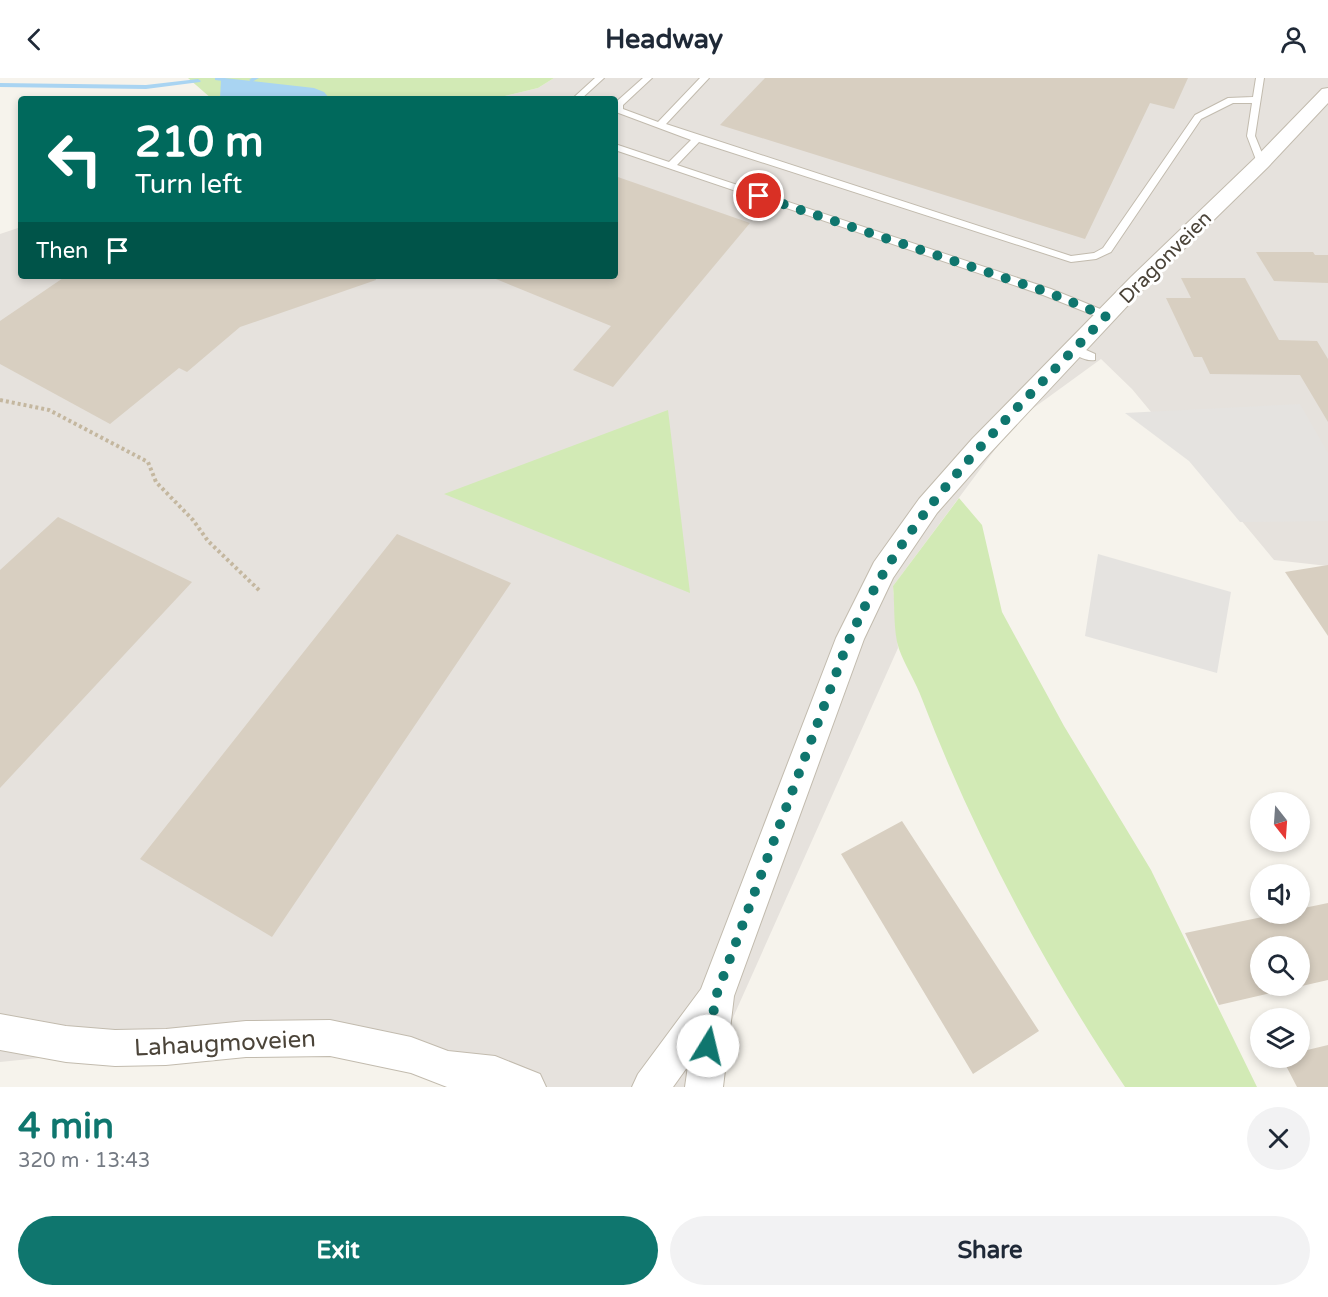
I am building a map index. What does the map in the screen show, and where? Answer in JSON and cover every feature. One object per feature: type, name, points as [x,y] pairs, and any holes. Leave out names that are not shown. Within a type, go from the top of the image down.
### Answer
[{"type":"street","name":"Dragonveien","points":[[704,1087],[716,996],[850,638],[870,595],[904,539],[928,506],[990,437],[1083,353],[1106,316],[1138,282],[1261,163],[1328,93]]},
{"type":"street","name":"Dragonveien","points":[[651,1087],[716,996]]},
{"type":"street","name":"Lahaugmoveien","points":[[0,1032],[66,1044],[115,1048],[166,1047],[246,1039],[330,1038],[411,1055],[454,1078],[495,1074],[527,1087]]},
{"type":"lane","points":[[579,96],[600,78]]},
{"type":"lane","points":[[648,78],[618,107],[622,112],[697,139],[1024,246],[1071,259],[1096,256],[1107,250],[1198,117],[1231,100],[1255,100]]},
{"type":"lane","points":[[659,126],[705,78]]},
{"type":"lane","points":[[1260,78],[1251,136],[1261,163]]},
{"type":"lane","points":[[671,166],[697,139]]},
{"type":"lane","points":[[618,148],[1047,292],[1106,316]]},
{"type":"path","points":[[0,400],[49,410],[148,462],[156,482],[193,520],[208,541],[261,592]]},
{"type":"shaded area","points":[[554,78],[1328,78],[1328,566],[1274,560],[1132,389],[1101,359],[1017,420],[893,586],[898,648],[702,1087],[520,1087],[418,1049],[69,1055],[0,1062],[0,234],[18,228],[18,279],[618,279],[618,96],[505,96],[538,88]]},
{"type":"shaded area","points":[[1300,404],[1328,453],[1328,521],[1240,522],[1189,461],[1125,413]]},
{"type":"shaded area","points":[[1098,554],[1231,592],[1217,673],[1085,636]]},
{"type":"green space","points":[[188,78],[554,78],[538,88],[505,96],[209,96]]},
{"type":"green space","points":[[668,410],[690,593],[444,494]]},
{"type":"green space","points":[[959,498],[982,525],[1002,612],[1064,726],[1151,870],[1257,1087],[1125,1087],[1066,994],[988,850],[942,750],[920,693],[901,655],[895,626],[893,586]]},
{"type":"water","points":[[224,78],[314,88],[327,96],[220,96],[221,80]]},
{"type":"building","points":[[765,78],[1188,78],[1174,109],[1150,103],[1085,239],[720,125]]},
{"type":"building","points":[[618,177],[750,223],[613,387],[573,370],[611,326],[496,279],[618,279]]},
{"type":"building","points":[[1256,252],[1313,252],[1315,255],[1328,255],[1328,283],[1274,281]]},
{"type":"building","points":[[1181,278],[1245,278],[1279,340],[1317,341],[1328,359],[1328,422],[1300,375],[1210,374],[1202,357],[1194,357],[1166,298],[1191,298]]},
{"type":"building","points":[[62,279],[376,280],[240,327],[187,372],[179,368],[110,424],[0,364],[0,321]]},
{"type":"building","points":[[58,517],[192,582],[0,788],[0,570]]},
{"type":"building","points":[[397,534],[511,583],[272,937],[140,859]]},
{"type":"building","points":[[1328,565],[1328,636],[1285,572]]},
{"type":"building","points":[[902,821],[1039,1031],[973,1074],[841,854]]},
{"type":"building","points":[[1328,903],[1328,980],[1310,984],[1310,936],[1250,936],[1250,996],[1258,996],[1219,1005],[1185,933],[1250,920],[1250,924],[1310,924],[1310,907]]},
{"type":"building","points":[[1328,1045],[1328,1087],[1297,1087],[1287,1068],[1310,1068],[1310,1049]]},
{"type":"waterway","points":[[252,80],[256,78]]},
{"type":"waterway","points":[[217,79],[223,79]]},
{"type":"waterway","points":[[0,85],[146,87],[198,81]]},
{"type":"route","points":[[708,1046],[716,996],[843,655],[865,603],[894,554],[928,506],[1014,411],[1106,316],[1047,292],[759,196]]}]
